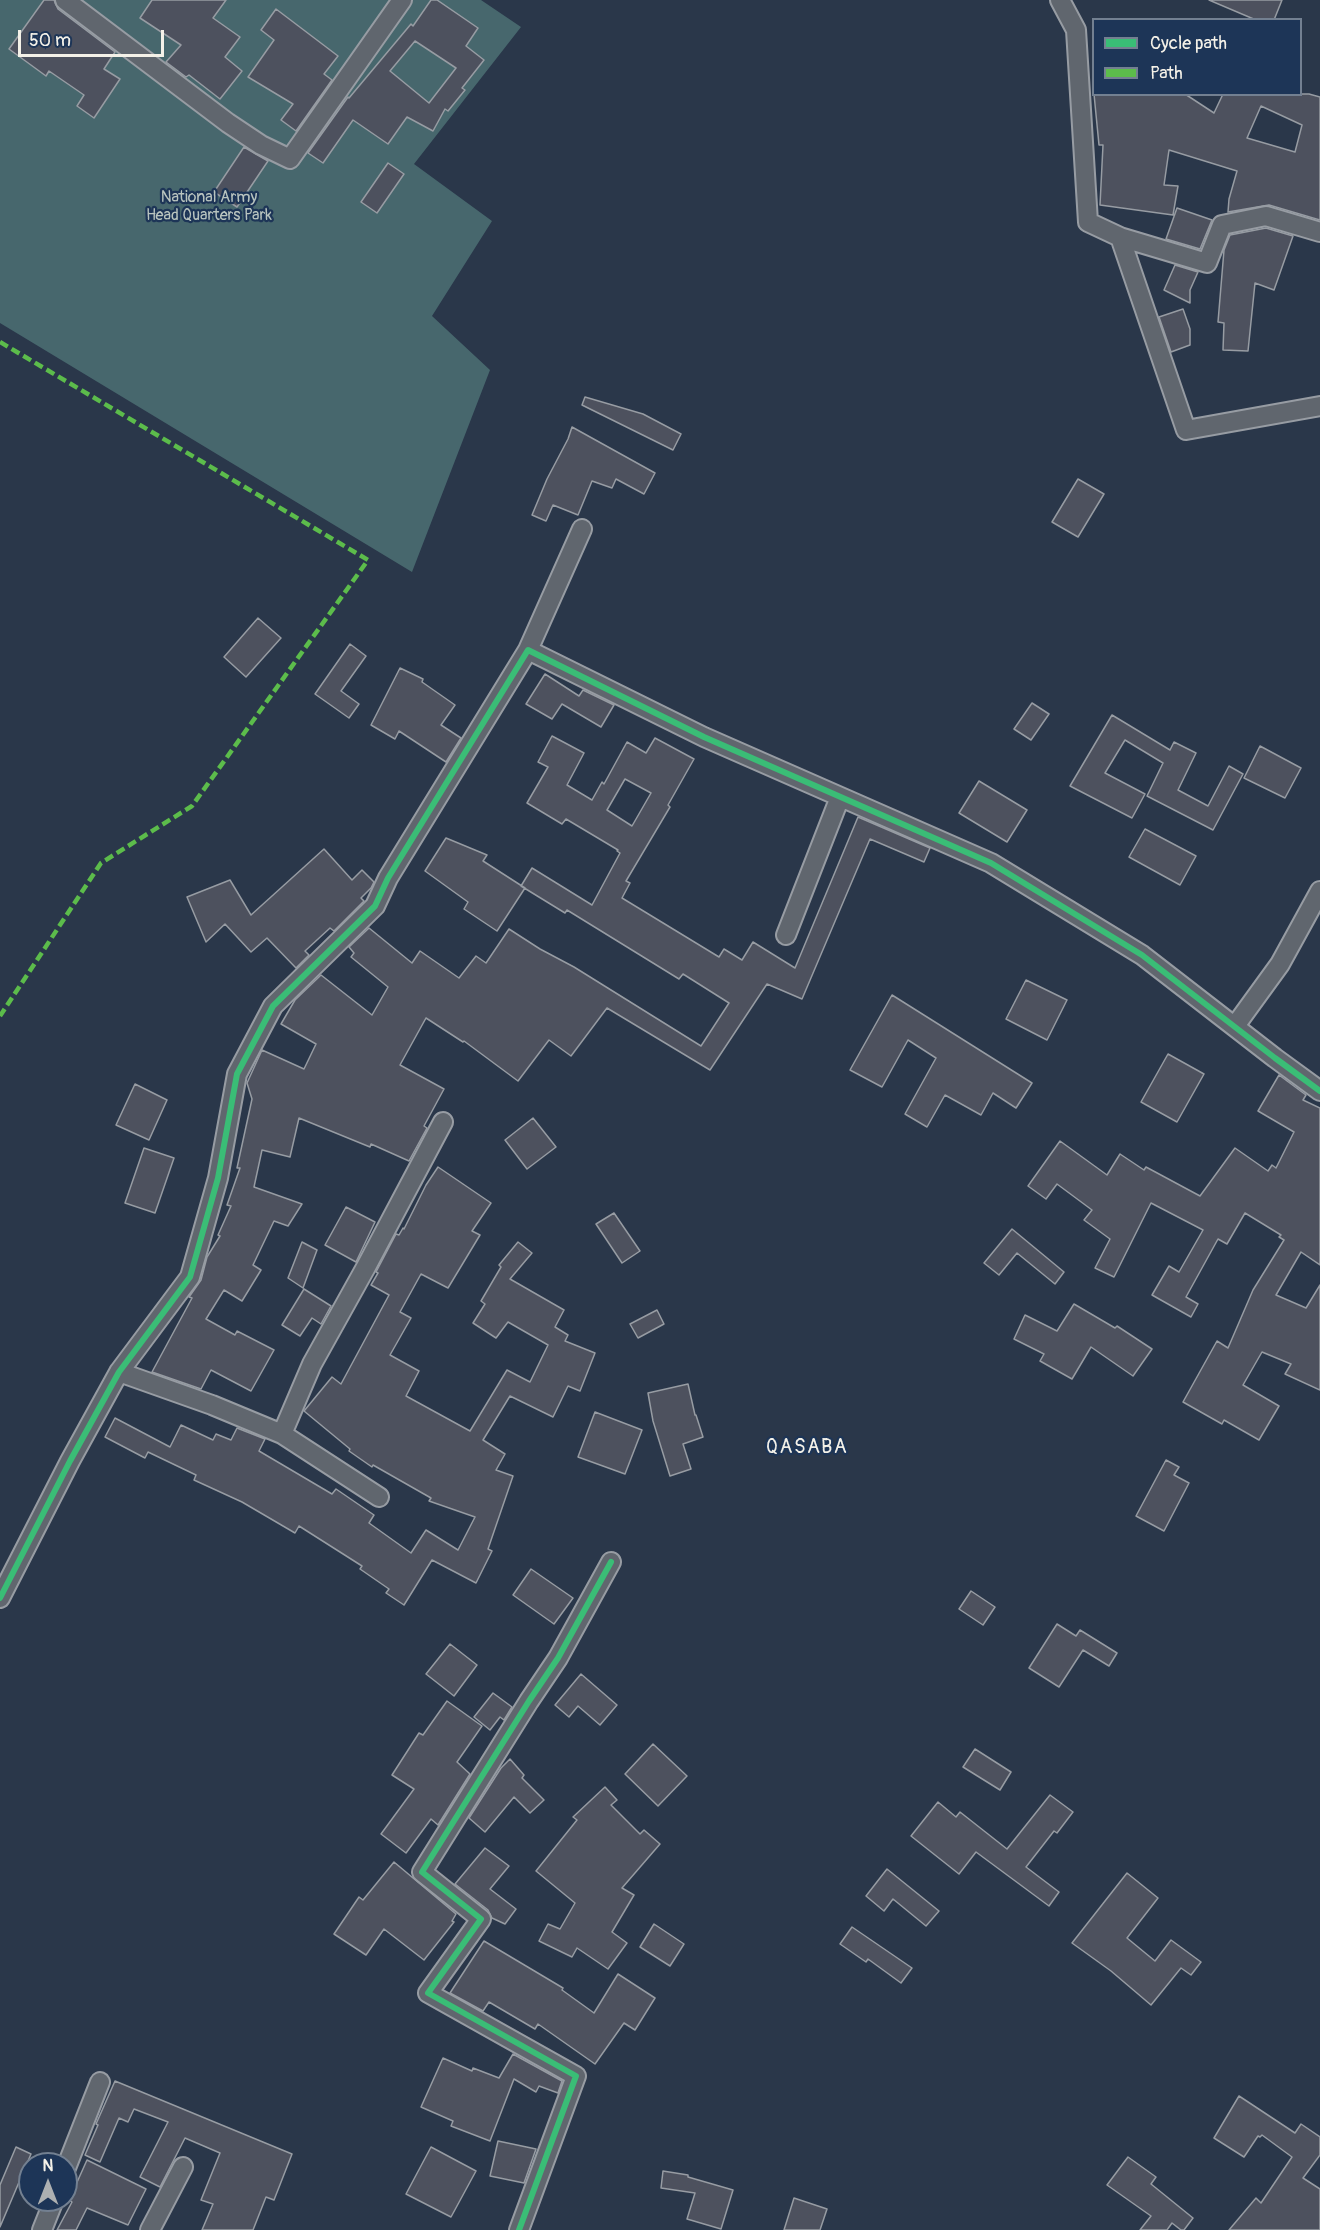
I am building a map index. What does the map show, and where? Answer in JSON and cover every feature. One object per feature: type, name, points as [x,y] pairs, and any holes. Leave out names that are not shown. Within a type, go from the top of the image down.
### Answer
[{"type":"street","points":[[65,0],[228,123],[261,145],[290,159],[402,0]]},
{"type":"street","points":[[1060,0],[1076,30],[1088,222],[1120,237],[1207,263],[1222,225],[1266,216],[1320,232]]},
{"type":"street","points":[[1120,237],[1186,430],[1320,406]]},
{"type":"street","points":[[0,1598],[70,1461],[119,1372],[190,1277],[218,1178],[237,1074],[273,1006],[375,906],[388,878],[528,650],[582,529]]},
{"type":"street","points":[[528,650],[704,737],[991,863],[1142,955],[1320,1090]]},
{"type":"street","points":[[786,935],[840,797]]},
{"type":"street","points":[[1235,1026],[1280,964],[1320,891]]},
{"type":"street","points":[[282,1434],[312,1364],[443,1122]]},
{"type":"street","points":[[119,1372],[212,1405],[282,1434],[379,1497]]},
{"type":"street","points":[[519,2230],[576,2076],[428,1993],[481,1919],[422,1872],[558,1658],[611,1562]]},
{"type":"street","points":[[72,2152],[100,2082]]},
{"type":"street","points":[[150,2230],[183,2166]]},
{"type":"street","points":[[42,2230],[49,2212]]},
{"type":"green space","name":"National Army Head Quarters Park","points":[[0,0],[481,0],[521,27],[414,164],[492,221],[432,316],[490,370],[412,572],[0,323]]},
{"type":"building","points":[[44,0],[54,0],[58,9],[115,52],[104,69],[120,79],[94,118],[77,106],[84,95],[49,71],[46,76],[9,49]]},
{"type":"building","points":[[152,0],[226,0],[213,18],[240,37],[225,57],[242,71],[220,99],[189,75],[186,77],[166,62],[181,45],[140,18]]},
{"type":"building","points":[[431,0],[437,0],[478,28],[466,46],[484,60],[462,88],[465,90],[448,111],[445,109],[433,131],[407,117],[388,144],[353,120],[323,163],[308,153],[348,97],[411,24],[413,26]],"holes":[[[415,41],[456,68],[429,103],[390,71]]]},
{"type":"building","points":[[1209,0],[1282,0],[1275,18],[1251,18]]},
{"type":"building","points":[[276,9],[338,56],[324,74],[332,80],[296,131],[281,120],[293,104],[248,77],[274,40],[261,30]]},
{"type":"building","points":[[1302,94],[1309,94],[1320,97],[1320,220],[1269,205],[1228,212],[1229,199],[1237,171],[1169,150],[1164,185],[1178,186],[1173,215],[1100,205],[1103,145],[1099,145],[1094,96],[1188,96],[1214,113],[1222,96],[1302,96]],"holes":[[[1261,106],[1302,125],[1295,152],[1247,138]]]},
{"type":"building","points":[[244,147],[268,161],[237,207],[214,192]]},
{"type":"building","points":[[388,163],[404,174],[377,213],[361,202]]},
{"type":"building","points":[[1177,208],[1212,220],[1200,249],[1166,239]]},
{"type":"building","points":[[1266,228],[1293,236],[1274,290],[1255,283],[1248,351],[1223,350],[1224,323],[1218,322],[1224,250],[1230,235]]},
{"type":"building","points":[[1175,265],[1198,272],[1190,290],[1190,303],[1164,290]]},
{"type":"building","points":[[1183,309],[1190,329],[1190,345],[1171,352],[1159,317]]},
{"type":"building","points":[[585,397],[643,414],[681,434],[673,450],[582,405]]},
{"type":"building","points":[[572,427],[655,473],[644,494],[616,479],[612,488],[592,481],[578,515],[553,505],[546,521],[532,515]]},
{"type":"building","points":[[1078,479],[1104,494],[1078,537],[1052,522]]},
{"type":"building","points":[[258,618],[281,638],[246,677],[224,657]]},
{"type":"building","points":[[350,644],[366,656],[341,691],[359,704],[349,718],[315,694]]},
{"type":"building","points":[[400,668],[423,679],[422,682],[455,705],[441,725],[461,738],[446,762],[399,731],[395,739],[371,725]]},
{"type":"building","points":[[545,674],[579,696],[583,690],[614,705],[601,727],[562,704],[552,719],[526,704]]},
{"type":"building","points":[[1032,703],[1049,714],[1031,740],[1014,729]]},
{"type":"building","points":[[1112,715],[1170,750],[1174,742],[1196,753],[1178,790],[1208,806],[1229,766],[1243,774],[1213,830],[1147,796],[1163,763],[1125,740],[1105,773],[1145,794],[1132,818],[1070,786]]},
{"type":"building","points":[[552,736],[584,753],[567,785],[592,800],[602,782],[604,784],[627,742],[646,753],[655,738],[694,759],[668,805],[670,807],[626,881],[630,883],[622,898],[719,957],[724,949],[742,960],[753,942],[795,968],[858,817],[930,848],[924,862],[870,839],[802,999],[767,984],[710,1070],[607,1008],[571,1056],[549,1040],[518,1081],[464,1041],[426,1018],[400,1065],[444,1089],[424,1126],[427,1128],[409,1161],[371,1144],[370,1147],[299,1118],[290,1157],[262,1150],[254,1187],[302,1204],[288,1226],[274,1221],[253,1265],[261,1270],[242,1301],[224,1290],[206,1319],[235,1335],[237,1331],[274,1350],[251,1391],[211,1370],[201,1389],[152,1372],[192,1298],[189,1297],[201,1280],[207,1257],[220,1236],[218,1235],[231,1206],[227,1205],[240,1168],[237,1168],[252,1099],[247,1083],[262,1050],[304,1069],[316,1044],[281,1024],[295,1000],[321,975],[372,1015],[388,987],[351,957],[354,953],[349,947],[369,928],[412,963],[420,951],[459,978],[476,956],[486,963],[509,929],[701,1046],[729,1003],[683,974],[679,979],[567,910],[565,913],[521,886],[532,868],[592,905],[620,853],[566,819],[562,824],[527,803],[548,767],[538,762]],"holes":[[[625,779],[651,793],[632,826],[607,810]]]},
{"type":"building","points":[[1260,746],[1301,768],[1285,798],[1244,778]]},
{"type":"building","points":[[979,781],[1027,810],[1007,842],[959,813]]},
{"type":"building","points":[[1145,829],[1196,856],[1180,885],[1129,857]]},
{"type":"building","points":[[446,838],[487,855],[483,861],[525,888],[497,931],[464,909],[468,902],[425,871]]},
{"type":"building","points":[[324,849],[352,880],[362,870],[374,882],[361,898],[364,901],[334,931],[330,928],[305,951],[309,955],[296,968],[267,938],[251,952],[225,924],[206,942],[187,897],[230,880],[251,915]]},
{"type":"building","points":[[1026,980],[1067,1000],[1047,1040],[1006,1019]]},
{"type":"building","points":[[892,995],[1032,1083],[1016,1108],[993,1093],[981,1115],[945,1095],[927,1127],[905,1114],[936,1058],[908,1040],[882,1087],[850,1070]]},
{"type":"building","points":[[1168,1054],[1204,1074],[1177,1122],[1141,1102]]},
{"type":"building","points":[[1279,1075],[1306,1095],[1303,1100],[1320,1108],[1320,1265],[1301,1252],[1276,1295],[1306,1308],[1320,1285],[1320,1390],[1285,1374],[1291,1364],[1262,1352],[1243,1385],[1279,1406],[1259,1440],[1224,1420],[1222,1424],[1183,1402],[1217,1341],[1228,1348],[1253,1290],[1284,1240],[1279,1237],[1281,1235],[1245,1213],[1227,1244],[1218,1239],[1186,1297],[1198,1304],[1191,1317],[1152,1295],[1169,1266],[1179,1272],[1203,1230],[1151,1203],[1114,1277],[1095,1268],[1110,1239],[1084,1220],[1092,1210],[1057,1184],[1046,1199],[1028,1186],[1060,1141],[1107,1175],[1120,1154],[1144,1170],[1146,1167],[1200,1196],[1235,1148],[1268,1171],[1272,1165],[1276,1168],[1294,1132],[1258,1111]]},
{"type":"building","points":[[135,1084],[167,1100],[149,1140],[116,1125]]},
{"type":"building","points":[[533,1118],[556,1147],[527,1169],[505,1140]]},
{"type":"building","points":[[144,1148],[174,1158],[155,1213],[125,1203]]},
{"type":"building","points":[[438,1167],[491,1203],[472,1231],[480,1235],[448,1288],[421,1274],[400,1312],[411,1318],[390,1355],[419,1371],[406,1396],[470,1431],[507,1370],[530,1382],[548,1345],[508,1322],[496,1338],[473,1323],[485,1304],[481,1301],[501,1267],[499,1265],[518,1242],[532,1253],[510,1279],[564,1310],[555,1327],[568,1335],[565,1341],[595,1353],[580,1391],[568,1386],[553,1417],[510,1396],[483,1440],[505,1454],[496,1470],[513,1476],[488,1549],[492,1551],[476,1583],[432,1560],[404,1605],[386,1593],[389,1589],[360,1569],[362,1566],[299,1526],[295,1533],[242,1502],[194,1480],[196,1475],[148,1452],[145,1458],[105,1437],[115,1418],[170,1447],[181,1425],[213,1440],[216,1434],[231,1440],[237,1428],[265,1439],[259,1451],[332,1494],[336,1489],[374,1515],[369,1523],[411,1553],[426,1530],[458,1550],[475,1517],[429,1501],[431,1498],[373,1465],[372,1467],[349,1451],[350,1449],[304,1411],[332,1377],[341,1384],[389,1295],[371,1285],[378,1273],[376,1272],[396,1234],[399,1235],[404,1229],[426,1185]]},
{"type":"building","points":[[346,1207],[375,1222],[356,1262],[325,1245]]},
{"type":"building","points":[[614,1213],[640,1251],[622,1263],[596,1224]]},
{"type":"building","points":[[1012,1229],[1064,1272],[1055,1284],[1017,1253],[999,1275],[984,1263]]},
{"type":"building","points":[[302,1242],[317,1250],[303,1288],[288,1278]]},
{"type":"building","points":[[304,1289],[331,1306],[321,1324],[312,1318],[300,1336],[282,1325]]},
{"type":"building","points":[[1074,1304],[1115,1328],[1117,1326],[1152,1349],[1133,1376],[1091,1347],[1072,1379],[1040,1361],[1044,1354],[1014,1339],[1025,1315],[1057,1331]]},
{"type":"building","points":[[657,1310],[664,1324],[638,1338],[630,1324]]},
{"type":"building","points":[[688,1384],[703,1437],[683,1444],[691,1469],[670,1476],[653,1421],[648,1393]]},
{"type":"building","points":[[595,1412],[642,1430],[625,1474],[578,1457]]},
{"type":"building","points":[[1166,1460],[1179,1467],[1174,1475],[1189,1483],[1164,1531],[1136,1516]]},
{"type":"building","points":[[531,1569],[573,1598],[554,1624],[513,1595]]},
{"type":"building","points":[[971,1591],[995,1607],[983,1625],[959,1609]]},
{"type":"building","points":[[1057,1624],[1076,1636],[1080,1630],[1117,1653],[1109,1666],[1083,1650],[1059,1687],[1029,1668]]},
{"type":"building","points":[[450,1644],[477,1665],[454,1696],[426,1674]]},
{"type":"building","points":[[581,1674],[617,1705],[600,1725],[578,1706],[569,1717],[555,1705]]},
{"type":"building","points":[[493,1693],[512,1707],[504,1720],[500,1717],[490,1730],[474,1717]]},
{"type":"building","points":[[447,1701],[482,1726],[457,1762],[470,1774],[438,1825],[431,1819],[406,1853],[381,1834],[414,1789],[392,1775],[419,1733],[423,1735]]},
{"type":"building","points":[[653,1744],[687,1776],[658,1806],[625,1774]]},
{"type":"building","points":[[975,1749],[1011,1772],[1000,1790],[963,1767]]},
{"type":"building","points":[[510,1759],[524,1775],[522,1778],[544,1800],[530,1813],[514,1797],[485,1832],[469,1818],[501,1768]]},
{"type":"building","points":[[605,1787],[617,1800],[611,1805],[640,1834],[644,1830],[660,1844],[622,1888],[634,1895],[612,1932],[627,1943],[608,1969],[577,1948],[572,1957],[539,1941],[548,1924],[560,1929],[575,1903],[536,1871],[577,1820],[573,1817]]},
{"type":"building","points":[[1050,1795],[1073,1812],[1057,1833],[1054,1831],[1026,1867],[1059,1892],[1049,1906],[976,1852],[959,1874],[911,1836],[938,1802],[956,1817],[960,1812],[1007,1849]]},
{"type":"building","points":[[485,1848],[509,1866],[490,1889],[516,1909],[505,1924],[492,1918],[488,1910],[455,1884]]},
{"type":"building","points":[[394,1862],[456,1914],[452,1921],[454,1922],[424,1960],[384,1929],[366,1955],[334,1934],[359,1897],[363,1900]]},
{"type":"building","points":[[887,1869],[939,1911],[926,1926],[893,1899],[884,1911],[866,1896]]},
{"type":"building","points":[[1127,1873],[1158,1898],[1127,1938],[1155,1961],[1171,1940],[1201,1962],[1191,1975],[1181,1968],[1151,2005],[1111,1971],[1072,1943]]},
{"type":"building","points":[[654,1924],[684,1944],[670,1966],[640,1947]]},
{"type":"building","points":[[852,1927],[912,1968],[901,1983],[868,1959],[866,1962],[840,1944]]},
{"type":"building","points":[[484,1941],[563,1988],[562,1990],[594,2013],[618,1974],[655,1998],[635,2030],[624,2023],[595,2064],[538,2024],[535,2029],[489,2002],[483,2011],[450,1993]]},
{"type":"building","points":[[513,2054],[562,2081],[558,2093],[539,2086],[536,2092],[514,2079],[490,2141],[451,2126],[453,2121],[421,2107],[443,2058],[472,2071],[473,2068],[499,2078]]},
{"type":"building","points":[[115,2081],[292,2154],[274,2200],[266,2197],[253,2230],[202,2230],[213,2204],[201,2200],[220,2153],[185,2138],[160,2187],[140,2177],[168,2122],[134,2109],[128,2122],[119,2118],[100,2162],[85,2155]]},
{"type":"building","points":[[1239,2096],[1295,2133],[1301,2124],[1320,2137],[1320,2155],[1303,2178],[1320,2189],[1320,2230],[1229,2230],[1256,2198],[1261,2203],[1292,2157],[1262,2135],[1258,2136],[1244,2157],[1214,2138]]},
{"type":"building","points":[[498,2141],[536,2149],[524,2183],[490,2176]]},
{"type":"building","points":[[16,2147],[27,2152],[18,2152],[18,2185],[0,2227],[0,2185]]},
{"type":"building","points":[[431,2147],[476,2171],[451,2217],[406,2194]]},
{"type":"building","points":[[1128,2157],[1156,2177],[1151,2184],[1193,2218],[1184,2230],[1172,2223],[1167,2230],[1140,2230],[1151,2216],[1107,2185]]},
{"type":"building","points":[[87,2160],[146,2189],[128,2225],[87,2208],[76,2230],[57,2230],[67,2212],[78,2212],[78,2180]]},
{"type":"building","points":[[663,2171],[688,2175],[688,2177],[733,2190],[721,2229],[687,2219],[695,2193],[661,2188]]},
{"type":"building","points":[[794,2198],[827,2209],[820,2230],[784,2230]]},
{"type":"marked path","points":[[0,342],[368,560],[192,806],[101,863],[0,1016]]},
{"type":"cycle path","points":[[0,1598],[70,1461],[119,1372],[190,1277],[218,1178],[237,1074],[273,1006],[375,906],[388,878],[528,650],[704,737],[991,863],[1142,955],[1320,1091]]},
{"type":"cycle path","points":[[519,2230],[576,2076],[428,1993],[481,1919],[422,1872],[558,1658],[611,1562]]},
{"type":"district","name":"QASABA","points":[[807,1448]]}]
